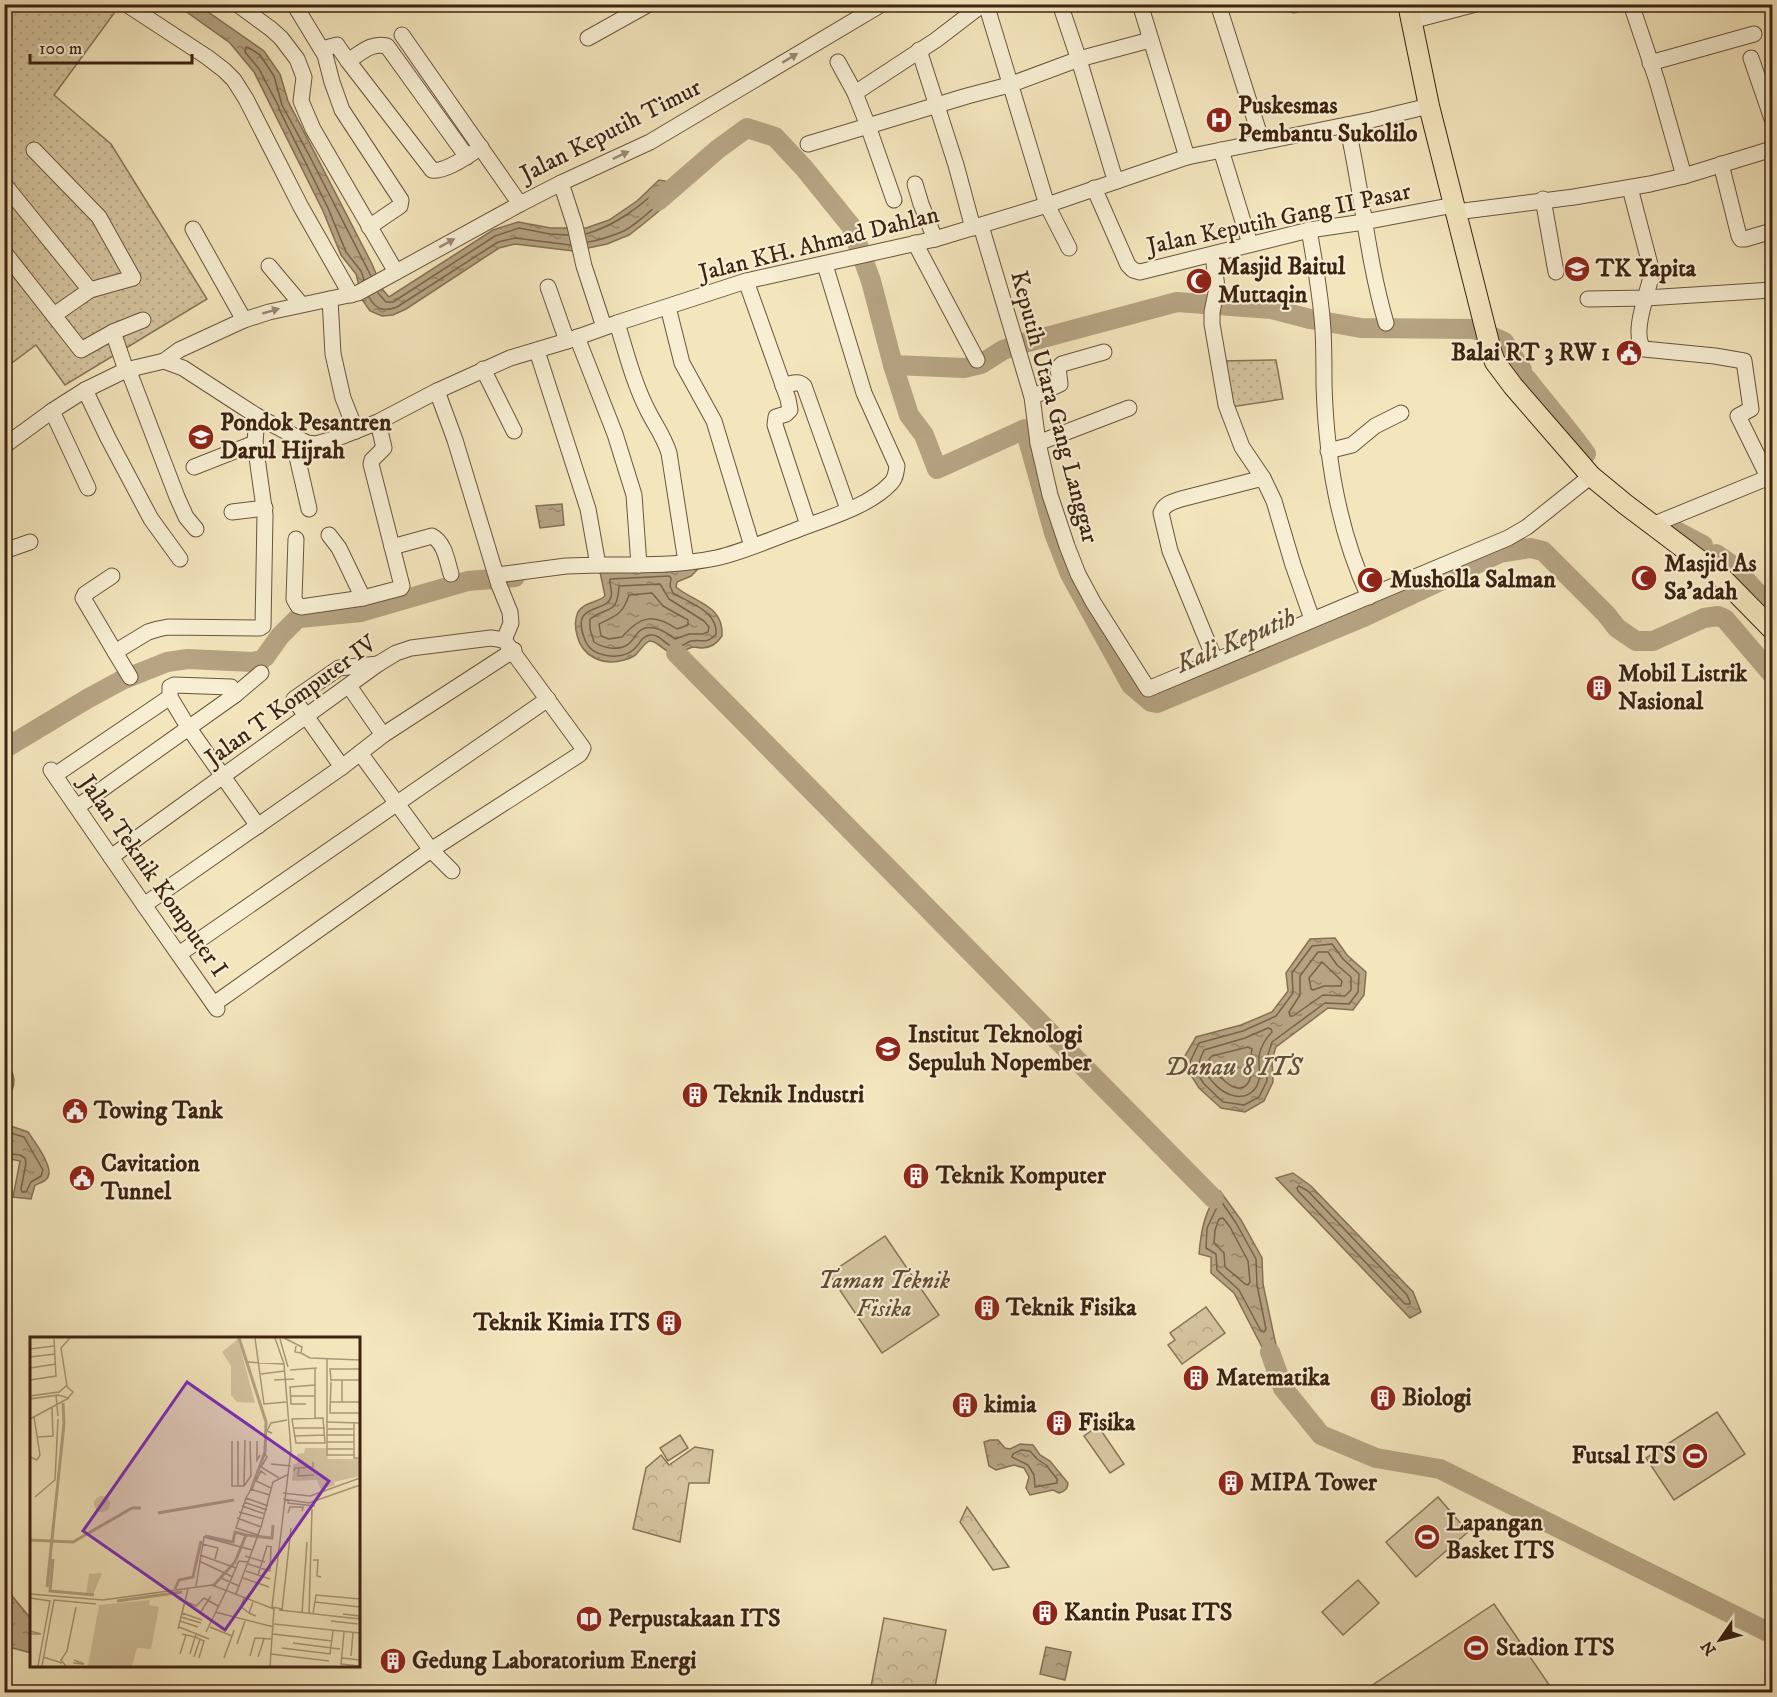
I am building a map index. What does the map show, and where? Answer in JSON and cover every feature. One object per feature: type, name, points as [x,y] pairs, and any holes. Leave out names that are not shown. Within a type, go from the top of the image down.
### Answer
[{"type":"main road","points":[[1410,13],[1429,105],[1495,362],[1591,476],[1652,525],[1719,574],[1773,629]]},
{"type":"street","points":[[126,4],[207,57],[224,69],[234,80],[301,207],[355,294]]},
{"type":"street","points":[[237,4],[282,38],[297,59],[304,77],[301,100],[304,111],[369,227],[390,275]]},
{"type":"street","points":[[294,4],[325,55],[342,110],[401,200],[400,206],[369,227]]},
{"type":"street","points":[[616,4],[624,19]]},
{"type":"street","points":[[588,38],[649,4]]},
{"type":"street","name":"Jalan Keputih Timur","points":[[164,361],[179,350],[244,320],[301,304],[355,294],[520,204],[650,142],[882,4]]},
{"type":"street","points":[[855,93],[945,34],[984,4],[1047,205],[1069,248]]},
{"type":"street","points":[[1060,4],[1117,181]]},
{"type":"street","points":[[1140,4],[1187,157]]},
{"type":"street","points":[[1218,4],[1262,142]]},
{"type":"street","points":[[1410,13],[1476,4]]},
{"type":"street","points":[[1631,4],[1684,176]]},
{"type":"street","points":[[402,34],[520,204]]},
{"type":"street","points":[[1650,63],[1754,34]]},
{"type":"street","points":[[808,144],[1009,85],[1079,59],[1150,40]]},
{"type":"street","points":[[322,49],[337,45],[432,170],[439,171],[481,147]]},
{"type":"street","points":[[348,61],[371,46],[387,46],[467,157]]},
{"type":"street","name":"Keputih Utara Gang Langgar","points":[[919,50],[1032,397],[1038,443],[1050,495],[1078,574],[1112,634],[1148,689],[1215,660]]},
{"type":"street","points":[[1750,58],[1773,119]]},
{"type":"street","points":[[838,62],[855,93],[894,200]]},
{"type":"street","name":"Jalan KH. Ahmad Dahlan","points":[[164,361],[183,368],[257,416],[306,443],[316,444],[378,422],[437,391],[510,358],[746,281],[935,239],[1047,205],[1187,157],[1347,125],[1429,105]]},
{"type":"street","points":[[1347,125],[1371,263],[1386,322]]},
{"type":"street","name":"Jalan Keputih Gang II Pasar","points":[[1095,188],[1128,265],[1134,270],[1145,271],[1310,230],[1455,208],[1630,188],[1684,176],[1773,149]]},
{"type":"street","points":[[34,150],[99,218],[133,278],[90,290],[54,315]]},
{"type":"street","points":[[1221,150],[1250,244]]},
{"type":"street","points":[[1721,164],[1739,236],[1742,239],[1773,231]]},
{"type":"street","points":[[561,183],[575,226],[584,266],[669,453],[686,562]]},
{"type":"street","points":[[4,184],[90,290]]},
{"type":"street","points":[[915,184],[935,239]]},
{"type":"street","points":[[1630,188],[1652,268],[1650,286],[1639,322],[1639,341],[1644,349],[1743,360],[1750,410],[1738,416],[1770,476],[1652,525]]},
{"type":"street","points":[[1543,199],[1556,272]]},
{"type":"street","points":[[193,229],[244,320]]},
{"type":"street","points":[[1310,230],[1323,323],[1328,451],[1334,491],[1343,527],[1369,597]]},
{"type":"street","points":[[915,243],[976,360]]},
{"type":"street","points":[[4,252],[81,350],[113,332],[143,320]]},
{"type":"street","points":[[1213,255],[1217,294],[1212,312],[1212,324],[1226,405],[1242,447],[1263,478],[1274,501],[1312,619]]},
{"type":"street","points":[[498,579],[566,566],[656,566],[717,558],[848,509],[866,501],[891,484],[895,478],[897,466],[864,393],[825,265]]},
{"type":"street","points":[[269,266],[301,304]]},
{"type":"street","points":[[746,281],[790,410],[776,417],[775,425],[808,525]]},
{"type":"street","points":[[548,287],[572,339],[582,354],[615,434],[634,495],[639,565]]},
{"type":"street","points":[[1588,299],[1646,298],[1773,290]]},
{"type":"street","points":[[330,299],[333,354],[343,398],[357,431]]},
{"type":"street","points":[[668,307],[682,363],[714,421],[752,546]]},
{"type":"street","points":[[113,332],[177,497],[186,517],[196,529]]},
{"type":"street","points":[[537,351],[588,509],[598,565]]},
{"type":"street","points":[[1032,397],[1060,384],[1058,368],[1062,364],[1104,352]]},
{"type":"street","points":[[4,446],[85,390],[127,370],[164,361]]},
{"type":"street","points":[[483,369],[514,431]]},
{"type":"street","points":[[785,393],[794,383],[801,383],[804,386],[848,509]]},
{"type":"street","points":[[85,390],[152,519],[180,559]]},
{"type":"street","points":[[431,850],[580,754],[584,748],[509,645],[510,612],[437,391]]},
{"type":"street","points":[[1038,443],[1129,408]]},
{"type":"street","points":[[52,411],[88,488]]},
{"type":"street","points":[[1328,451],[1352,445],[1375,426],[1401,413]]},
{"type":"street","points":[[115,652],[148,632],[168,627],[260,628],[263,626],[264,508],[255,443],[257,416]]},
{"type":"street","points":[[296,539],[294,598],[297,606],[301,608],[363,598],[401,588],[372,464],[372,460],[384,450],[378,422]]},
{"type":"street","points":[[292,435],[309,509]]},
{"type":"street","points":[[194,467],[255,443]]},
{"type":"street","points":[[1263,478],[1192,495],[1170,503],[1164,507],[1161,516],[1170,551],[1215,660],[1508,538],[1527,527],[1591,476]]},
{"type":"street","points":[[232,512],[264,508]]},
{"type":"street","points":[[329,535],[339,548],[363,598]]},
{"type":"street","points":[[392,547],[432,536],[442,544],[451,574]]},
{"type":"street","points":[[4,550],[30,542]]},
{"type":"street","points":[[112,576],[85,594],[83,598],[130,677]]},
{"type":"street","name":"Jalan T Komputer IV","points":[[111,857],[396,653],[411,648],[491,638],[509,645]]},
{"type":"street","points":[[144,905],[342,767],[509,645]]},
{"type":"street","points":[[342,767],[295,702],[295,697],[339,668],[378,664]]},
{"type":"street","points":[[77,807],[235,695],[261,673]]},
{"type":"street","points":[[235,695],[231,687],[174,685],[170,687],[170,697],[188,728],[258,826]]},
{"type":"street","points":[[349,686],[383,735]]},
{"type":"street","name":"Jalan Teknik Komputer I","points":[[170,697],[53,772],[216,1006],[431,850]]},
{"type":"street","points":[[179,954],[548,699]]},
{"type":"street","points":[[360,753],[431,850],[452,871]]},
{"type":"green space","points":[[5,5],[104,5],[115,12],[54,95],[111,144],[207,299],[65,385],[36,345],[5,368]]},
{"type":"green space","points":[[1276,360],[1283,399],[1231,407],[1223,361]]},
{"type":"green space","name":"Taman Teknik Fisika","points":[[885,1236],[939,1315],[882,1353],[829,1274]]},
{"type":"green space","points":[[1206,1307],[1225,1333],[1182,1364],[1168,1345],[1175,1340],[1170,1333]]},
{"type":"green space","name":"Futsal ITS","points":[[1717,1412],[1745,1454],[1674,1500],[1646,1458]]},
{"type":"green space","points":[[1098,1426],[1124,1464],[1110,1473],[1084,1436]]},
{"type":"green space","points":[[680,1435],[688,1448],[668,1461],[660,1448]]},
{"type":"green space","points":[[695,1447],[713,1450],[709,1483],[689,1483],[680,1542],[633,1529],[646,1468],[661,1455],[669,1465]]},
{"type":"green space","name":"Lapangan Basket ITS","points":[[1438,1497],[1468,1532],[1416,1577],[1386,1542]]},
{"type":"green space","points":[[967,1507],[1009,1567],[993,1570],[960,1522]]},
{"type":"green space","points":[[1358,1580],[1379,1603],[1343,1635],[1322,1612]]},
{"type":"green space","name":"Stadion ITS","points":[[1494,1604],[1554,1692],[1362,1692]]},
{"type":"green space","points":[[884,1618],[946,1630],[934,1692],[870,1692]]},
{"type":"water","points":[[177,5],[198,5],[264,51],[280,74],[288,101],[372,264],[383,290],[389,297],[493,230],[518,222],[551,228],[586,228],[609,220],[637,201],[659,180],[682,184],[659,211],[629,235],[607,244],[574,251],[515,244],[499,248],[406,309],[393,315],[382,316],[370,311],[363,301],[356,274],[341,255],[323,211],[254,72],[230,43]]},
{"type":"water","points":[[562,504],[564,525],[540,528],[536,506]]},
{"type":"water","points":[[698,569],[691,576],[677,582],[676,587],[707,606],[718,618],[722,636],[714,644],[705,648],[693,647],[673,653],[649,641],[633,656],[616,662],[608,662],[594,658],[580,643],[576,632],[578,612],[584,606],[605,596],[600,572]]},
{"type":"water","name":"Danau 8 ITS","points":[[1335,938],[1347,955],[1366,972],[1364,995],[1353,1010],[1328,1008],[1276,1047],[1272,1059],[1273,1082],[1264,1101],[1245,1112],[1221,1108],[1199,1088],[1182,1061],[1196,1037],[1241,1025],[1272,1012],[1288,991],[1286,973],[1310,939]]},
{"type":"water","points":[[4,1058],[14,1079],[12,1090],[5,1100]]},
{"type":"water","points":[[5,1124],[28,1132],[48,1167],[48,1177],[35,1185],[31,1199],[13,1197],[20,1161],[5,1158]]},
{"type":"water","points":[[1293,1173],[1311,1186],[1413,1292],[1421,1312],[1410,1318],[1276,1178]]},
{"type":"water","points":[[1220,1191],[1241,1220],[1262,1258],[1263,1284],[1277,1350],[1265,1353],[1234,1293],[1211,1273],[1211,1257],[1199,1254],[1205,1220]]},
{"type":"water","points":[[998,1440],[1005,1448],[1010,1449],[1020,1444],[1033,1445],[1068,1483],[1067,1488],[1059,1493],[1053,1490],[1030,1495],[1026,1488],[1029,1477],[1024,1468],[1014,1465],[996,1470],[989,1466],[984,1442]]},
{"type":"water","points":[[4,1586],[30,1618],[30,1653],[5,1646]]},
{"type":"water","points":[[1046,1647],[1071,1652],[1065,1680],[1040,1674]]},
{"type":"waterway","points":[[658,201],[718,149],[747,128],[775,137],[804,168],[851,226],[871,281],[893,365],[964,368],[981,364],[1003,350],[1024,343],[1177,302],[1271,309],[1361,328],[1475,329],[1504,342],[1522,370]]},
{"type":"waterway","name":"Kali Keputih","points":[[893,365],[909,415],[924,435],[937,469],[1025,429],[1054,533],[1070,574],[1131,685],[1151,702],[1157,703],[1366,616],[1500,553],[1530,548],[1543,551],[1617,628],[1636,641],[1653,641],[1704,618],[1718,616],[1725,619],[1772,674]]},
{"type":"waterway","points":[[1527,379],[1586,454]]},
{"type":"waterway","points":[[1667,526],[1703,545]]},
{"type":"waterway","name":"Kali Keputih","points":[[1716,554],[1732,565],[1772,609]]},
{"type":"waterway","points":[[4,749],[122,680],[167,662],[188,659],[253,662],[265,657],[280,636],[300,618],[361,612],[468,581],[515,577]]},
{"type":"waterway","points":[[676,653],[1214,1199]]},
{"type":"waterway","points":[[1270,1352],[1283,1388],[1321,1435],[1376,1458],[1440,1469],[1772,1634]]},
{"type":"place","name":"Puskesmas Pembantu Sukolilo","points":[[1219,120]]},
{"type":"place","name":"TK Yapita","points":[[1577,269]]},
{"type":"place","name":"Masjid Baitul Muttaqin","points":[[1199,281]]},
{"type":"place","name":"Balai RT 3 RW 1","points":[[1629,353]]},
{"type":"place","name":"Pondok Pesantren Darul Hijrah","points":[[201,437]]},
{"type":"place","name":"Masjid As Sa'adah","points":[[1644,578]]},
{"type":"place","name":"Musholla Salman","points":[[1370,580]]},
{"type":"place","name":"Mobil Listrik Nasional","points":[[1599,688]]},
{"type":"place","name":"Institut Teknologi Sepuluh Nopember","points":[[888,1049]]},
{"type":"place","name":"Teknik Industri","points":[[695,1095]]},
{"type":"place","name":"Towing Tank","points":[[75,1111]]},
{"type":"place","name":"Teknik Komputer","points":[[916,1176]]},
{"type":"place","name":"Cavitation Tunnel","points":[[82,1178]]},
{"type":"place","name":"Teknik Fisika","points":[[987,1308]]},
{"type":"place","name":"Teknik Kimia ITS","points":[[669,1323]]},
{"type":"place","name":"Matematika","points":[[1196,1378]]},
{"type":"place","name":"Biologi","points":[[1383,1398]]},
{"type":"place","name":"kimia","points":[[965,1405]]},
{"type":"place","name":"Fisika","points":[[1059,1423]]},
{"type":"place","name":"Futsal ITS","points":[[1695,1456]]},
{"type":"place","name":"MIPA Tower","points":[[1231,1483]]},
{"type":"place","name":"Lapangan Basket ITS","points":[[1427,1537]]},
{"type":"place","name":"Kantin Pusat ITS","points":[[1045,1613]]},
{"type":"place","name":"Perpustakaan ITS","points":[[589,1619]]},
{"type":"place","name":"Stadion ITS","points":[[1476,1648]]},
{"type":"place","name":"Gedung Laboratorium Energi","points":[[393,1661]]}]
